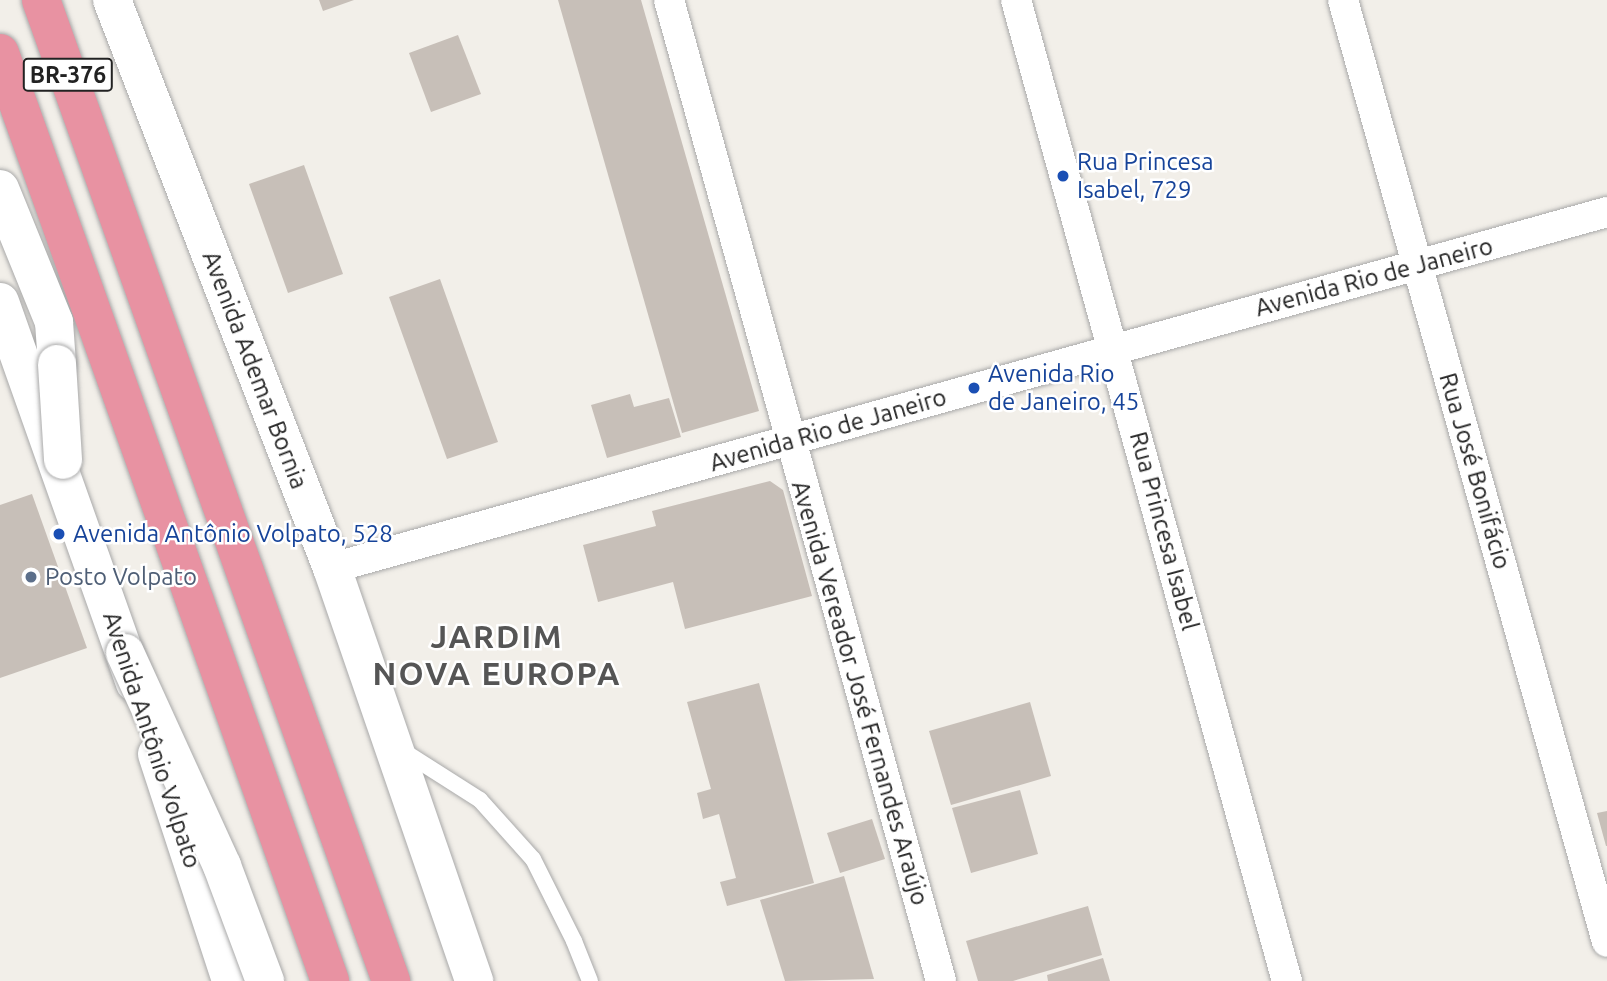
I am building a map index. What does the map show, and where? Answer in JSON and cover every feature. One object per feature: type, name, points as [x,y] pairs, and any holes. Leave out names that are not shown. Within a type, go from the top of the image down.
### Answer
[{"type":"highway","name":"BR-376","points":[[41,0],[391,981]]},
{"type":"highway","name":"BR-376","points":[[0,53],[330,981]]},
{"type":"street","points":[[85,0],[96,30],[220,279]]},
{"type":"street","name":"Avenida Ademar Bornia","points":[[112,0],[332,568],[474,981]]},
{"type":"street","name":"Avenida Vereador José Fernandes Araújo","points":[[669,0],[941,981]]},
{"type":"street","name":"Rua Princesa Isabel","points":[[1016,0],[1062,176],[1114,348],[1287,981]]},
{"type":"street","name":"Rua José Bonifácio","points":[[1343,0],[1607,942]]},
{"type":"street","points":[[0,189],[54,322],[63,471]]},
{"type":"street","name":"Avenida Rio de Janeiro","points":[[332,568],[1607,212]]},
{"type":"street","name":"Avenida Antônio Volpato","points":[[1,307],[63,471],[231,981]]},
{"type":"street","points":[[125,653],[222,866],[265,981]]},
{"type":"street","points":[[398,758],[407,853],[452,981]]},
{"type":"lane","points":[[398,758],[480,800],[533,859],[574,941],[590,981]]},
{"type":"building","points":[[319,0],[354,0],[323,11]]},
{"type":"building","points":[[558,0],[641,0],[759,411],[682,433]]},
{"type":"building","points":[[458,35],[481,94],[431,112],[409,53]]},
{"type":"building","points":[[304,165],[343,274],[288,293],[249,184]]},
{"type":"building","points":[[440,279],[498,442],[447,459],[389,297]]},
{"type":"building","points":[[630,394],[634,407],[669,398],[681,437],[607,458],[591,405]]},
{"type":"building","points":[[770,481],[783,490],[812,596],[685,629],[673,582],[598,602],[583,545],[656,526],[652,511]]},
{"type":"building","name":"Posto Volpato","points":[[32,494],[87,648],[0,678],[0,505]]},
{"type":"building","points":[[759,683],[814,883],[727,906],[720,882],[736,878],[719,814],[703,819],[697,793],[711,789],[687,702]]},
{"type":"building","points":[[1030,702],[1051,776],[951,805],[929,731]]},
{"type":"building","points":[[1020,790],[1038,854],[971,873],[952,808]]},
{"type":"building","points":[[1607,811],[1607,846],[1606,846],[1597,813]]},
{"type":"building","points":[[872,819],[885,859],[840,873],[827,833]]},
{"type":"building","points":[[844,876],[874,979],[785,981],[760,900]]},
{"type":"building","points":[[1088,906],[1102,955],[1013,981],[978,981],[966,941]]},
{"type":"building","points":[[1103,958],[1110,981],[1048,981],[1047,975]]},
{"type":"place","name":"Rua Princesa Isabel, 729","points":[[1063,176]]},
{"type":"place","name":"Avenida Rio de Janeiro, 45","points":[[974,388]]},
{"type":"place","name":"Avenida Antônio Volpato, 528","points":[[59,534]]},
{"type":"place","name":"Posto Volpato","points":[[31,577]]},
{"type":"district","name":"JARDIM NOVA EUROPA","points":[[497,656]]}]
